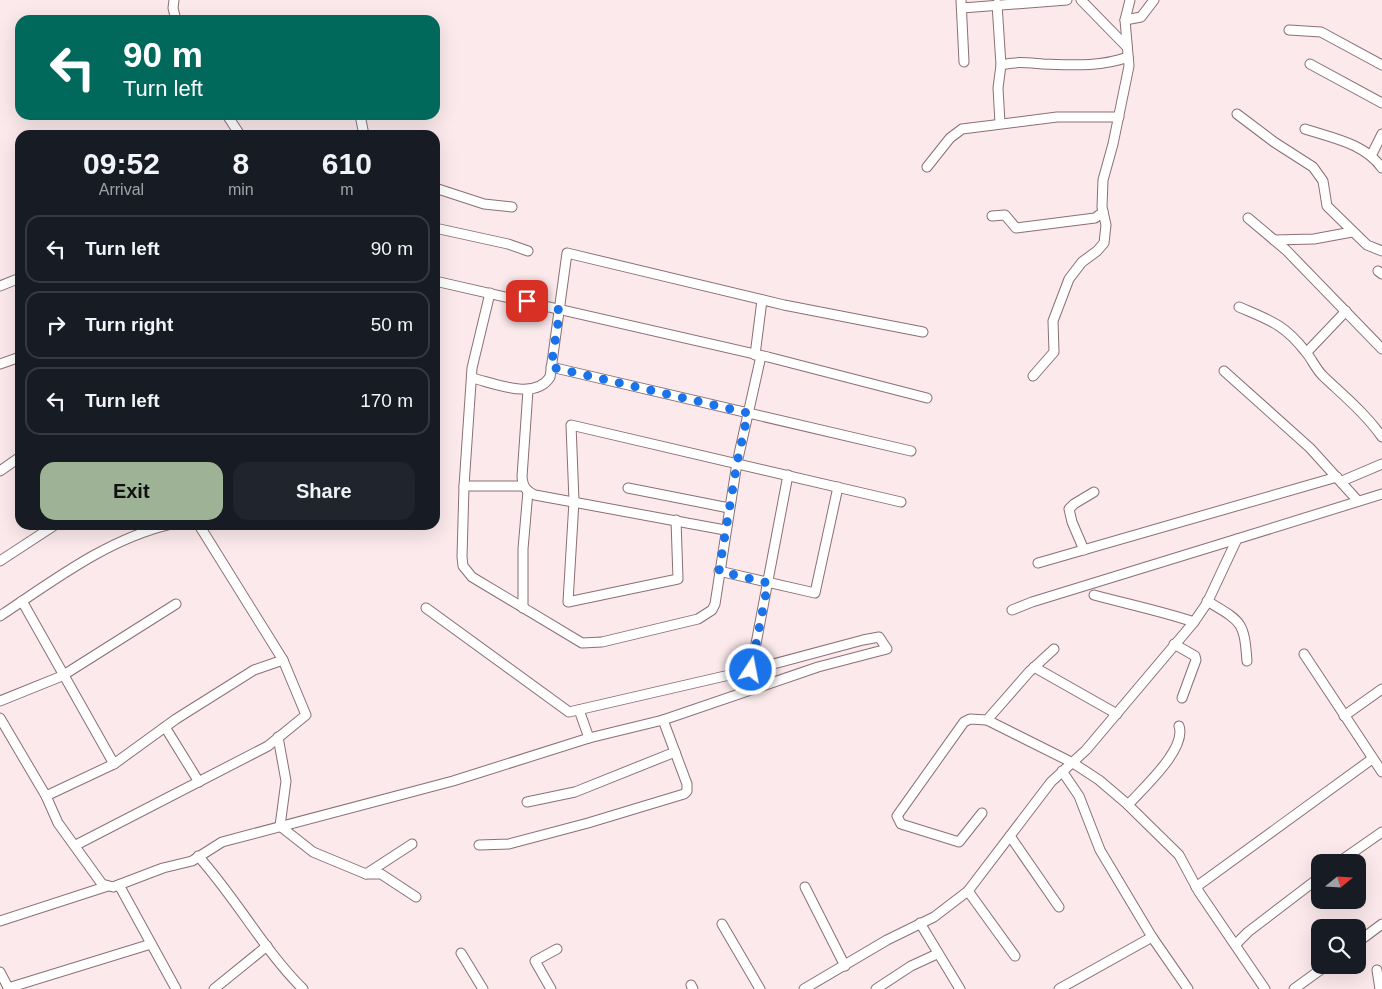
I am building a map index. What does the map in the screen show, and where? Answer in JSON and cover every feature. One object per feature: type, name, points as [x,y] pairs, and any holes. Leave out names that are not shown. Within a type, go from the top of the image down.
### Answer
[{"type":"street","points":[[174,0],[175,15]]},
{"type":"street","points":[[964,62],[961,4],[1066,0]]},
{"type":"street","points":[[1081,0],[1128,52]]},
{"type":"street","points":[[1033,376],[1054,352],[1053,322],[1069,279],[1082,262],[1098,251],[1104,243],[1106,225],[1103,212],[1103,180],[1128,78],[1126,20],[1130,0]]},
{"type":"street","points":[[1126,20],[1141,17],[1154,0]]},
{"type":"street","points":[[997,4],[1001,66],[998,88],[1000,123]]},
{"type":"street","points":[[1289,30],[1321,32],[1382,65]]},
{"type":"street","points":[[1001,66],[1014,62],[1113,63],[1128,52]]},
{"type":"street","points":[[1310,64],[1382,104]]},
{"type":"street","points":[[1237,114],[1274,142],[1313,167],[1323,181],[1327,206],[1367,245],[1382,251]]},
{"type":"street","points":[[928,167],[941,148],[962,129],[1058,117],[1119,117]]},
{"type":"street","points":[[1305,129],[1352,144],[1372,156],[1382,168]]},
{"type":"street","points":[[1372,156],[1382,134]]},
{"type":"street","points":[[440,190],[484,204],[512,207]]},
{"type":"street","points":[[992,216],[1005,216],[1016,228],[1022,229],[1033,224],[1095,218],[1103,212]]},
{"type":"street","points":[[1248,218],[1274,240],[1382,349]]},
{"type":"street","points":[[440,229],[508,244],[528,251]]},
{"type":"street","points":[[1274,240],[1314,239],[1352,232]]},
{"type":"street","points":[[472,378],[528,390],[541,387],[546,383],[551,367],[567,252],[762,300],[923,332]]},
{"type":"street","points":[[0,286],[15,280]]},
{"type":"street","points":[[440,281],[758,355],[927,398]]},
{"type":"street","points":[[490,293],[472,368],[464,486],[463,566],[472,577],[576,640],[587,643],[602,642],[698,619],[706,614],[715,604],[725,530],[758,355],[762,300]]},
{"type":"street","points":[[1239,307],[1268,318],[1291,334],[1307,352],[1316,368],[1354,404],[1382,437]]},
{"type":"street","points":[[1307,352],[1346,311]]},
{"type":"street","points":[[0,364],[15,358]]},
{"type":"street","points":[[551,367],[911,451]]},
{"type":"street","points":[[1224,371],[1310,448],[1358,501]]},
{"type":"street","points":[[523,608],[528,390]]},
{"type":"street","points":[[676,520],[678,579],[568,602],[574,501],[571,425],[901,502]]},
{"type":"street","points":[[0,471],[15,460]]},
{"type":"street","points":[[1038,562],[1339,479],[1382,464]]},
{"type":"street","points":[[751,670],[788,475]]},
{"type":"street","points":[[464,486],[526,489],[574,501],[725,530]]},
{"type":"street","points":[[719,571],[815,593],[838,487]]},
{"type":"street","points":[[628,488],[729,508]]},
{"type":"street","points":[[1084,550],[1072,522],[1070,509],[1074,504],[1094,492]]},
{"type":"street","points":[[1012,610],[1032,602],[1297,523],[1382,494]]},
{"type":"street","points":[[0,561],[47,530]]},
{"type":"street","points":[[0,616],[103,549],[147,530]]},
{"type":"street","points":[[76,845],[268,746],[306,715],[283,660],[202,530]]},
{"type":"street","points":[[804,989],[953,904],[968,891],[1051,782],[1073,763],[1117,714],[1194,622],[1208,602],[1237,540]]},
{"type":"street","points":[[1094,594],[1127,604],[1162,611],[1194,622]]},
{"type":"street","points":[[22,601],[62,676],[114,764]]},
{"type":"street","points":[[1208,602],[1240,624],[1244,631],[1247,661]]},
{"type":"street","points":[[0,701],[62,676],[176,604]]},
{"type":"street","points":[[0,921],[108,886],[119,886],[163,868],[192,861],[222,842],[453,781],[589,738],[663,720],[818,667],[887,649],[879,637],[751,670],[569,712],[426,608]]},
{"type":"street","points":[[1174,644],[1195,656],[1196,660],[1182,698]]},
{"type":"street","points":[[987,720],[1034,667],[1054,650]]},
{"type":"street","points":[[1304,654],[1382,772]]},
{"type":"street","points":[[46,796],[114,764],[165,727],[254,670],[283,660]]},
{"type":"street","points":[[1034,667],[1117,714]]},
{"type":"street","points":[[1344,716],[1382,689]]},
{"type":"street","points":[[579,710],[589,738]]},
{"type":"street","points":[[0,718],[46,796],[58,822],[98,878],[108,886]]},
{"type":"street","points":[[982,813],[959,842],[901,824],[897,816],[964,722],[970,719],[987,720],[1073,763],[1099,780],[1128,805],[1179,855],[1196,887],[1265,989]]},
{"type":"street","points":[[479,844],[508,844],[588,824],[684,794],[687,791],[687,784],[663,720]]},
{"type":"street","points":[[1128,805],[1171,756],[1180,737],[1179,726]]},
{"type":"street","points":[[165,727],[199,782]]},
{"type":"street","points":[[278,737],[286,781],[280,826]]},
{"type":"street","points":[[527,802],[575,792],[675,752]]},
{"type":"street","points":[[1196,887],[1372,759]]},
{"type":"street","points":[[1062,771],[1079,796],[1100,850],[1152,937],[1188,989]]},
{"type":"street","points":[[280,826],[313,852],[366,874],[381,874],[416,897]]},
{"type":"street","points":[[1350,854],[1382,832]]},
{"type":"street","points":[[1010,836],[1059,907]]},
{"type":"street","points":[[366,874],[412,844]]},
{"type":"street","points":[[198,856],[219,879],[288,975],[303,989]]},
{"type":"street","points":[[1236,944],[1248,932],[1311,884]]},
{"type":"street","points":[[119,886],[176,989]]},
{"type":"street","points":[[806,887],[845,966]]},
{"type":"street","points":[[968,891],[1014,956]]},
{"type":"street","points":[[920,923],[937,954],[960,989]]},
{"type":"street","points":[[722,924],[760,989]]},
{"type":"street","points":[[1366,936],[1382,924]]},
{"type":"street","points":[[1059,989],[1152,937]]},
{"type":"street","points":[[0,972],[9,989],[151,944]]},
{"type":"street","points":[[214,989],[268,946]]},
{"type":"street","points":[[551,989],[535,961],[557,949]]},
{"type":"street","points":[[462,953],[483,989]]},
{"type":"street","points":[[876,989],[911,966],[937,954]]},
{"type":"street","points":[[1377,970],[1380,989]]},
{"type":"street","points":[[1294,989],[1315,974]]},
{"type":"route","points":[[527,301],[560,310],[551,367],[748,413],[737,463],[719,571],[768,583],[751,670]]}]
